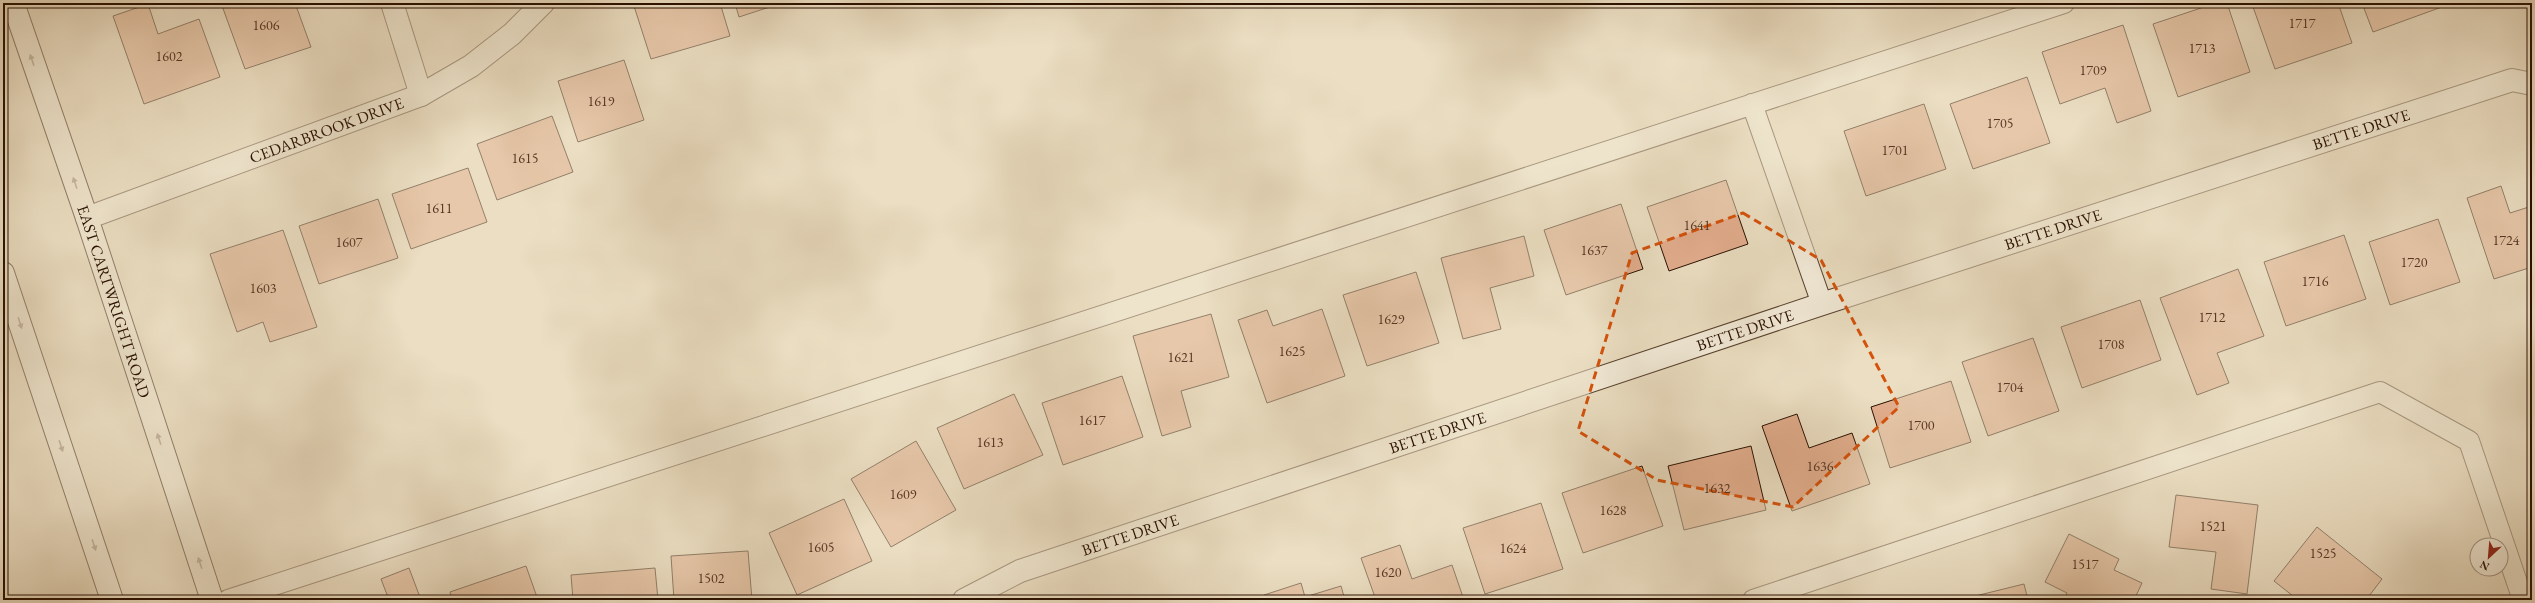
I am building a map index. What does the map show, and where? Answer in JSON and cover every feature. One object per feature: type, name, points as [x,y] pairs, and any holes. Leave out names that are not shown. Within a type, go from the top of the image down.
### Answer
[{"type":"street","name":"EAST CARTWRIGHT ROAD","points":[[13,3],[87,218],[212,600]]},
{"type":"street","points":[[392,3],[421,95]]},
{"type":"street","name":"CEDARBROOK DRIVE","points":[[87,218],[421,95],[471,66],[512,34],[543,3]]},
{"type":"street","name":"BETTE DRIVE","points":[[964,600],[1020,571],[1822,304],[2512,80],[2532,84]]},
{"type":"street","points":[[3,273],[112,600]]},
{"type":"lane","points":[[228,600],[2064,3]]},
{"type":"lane","points":[[1752,104],[1822,304]]},
{"type":"lane","points":[[1753,600],[2380,392],[2469,441],[2523,600]]},
{"type":"highlighted area","points":[[1743,213],[1821,260],[1899,407],[1793,507],[1657,480],[1578,431],[1632,253]]},
{"type":"building","points":[[221,3],[295,3],[311,47],[245,69]]},
{"type":"building","points":[[633,3],[720,3],[730,36],[651,59]]},
{"type":"building","points":[[735,3],[782,3],[739,17]]},
{"type":"building","points":[[2216,3],[2227,3],[2250,72],[2178,97],[2153,24]]},
{"type":"building","points":[[2338,3],[2352,43],[2275,69],[2252,4]]},
{"type":"building","points":[[2362,3],[2450,3],[2450,4],[2373,32]]},
{"type":"building","points":[[148,4],[158,34],[199,19],[220,77],[144,104],[113,16]]},
{"type":"building","points":[[2123,25],[2151,111],[2117,123],[2105,88],[2060,104],[2042,52]]},
{"type":"building","points":[[624,60],[644,120],[578,142],[558,81]]},
{"type":"building","points":[[2027,77],[2050,143],[1973,169],[1950,104]]},
{"type":"building","points":[[1924,104],[1946,169],[1866,196],[1844,131]]},
{"type":"building","points":[[552,116],[573,172],[497,200],[477,144]]},
{"type":"building","points":[[468,168],[487,222],[411,249],[392,194]]},
{"type":"building","points":[[1726,180],[1748,244],[1669,271],[1647,207]]},
{"type":"building","points":[[2501,186],[2510,213],[2532,206],[2532,267],[2494,279],[2467,198]]},
{"type":"building","points":[[378,199],[398,258],[319,284],[299,226]]},
{"type":"building","points":[[1621,204],[1643,269],[1566,295],[1544,230]]},
{"type":"building","points":[[2438,219],[2460,282],[2390,305],[2369,242]]},
{"type":"building","points":[[283,230],[317,327],[270,342],[263,322],[237,332],[210,254]]},
{"type":"building","points":[[2344,235],[2366,299],[2286,326],[2264,262]]},
{"type":"building","points":[[1524,236],[1534,276],[1490,288],[1501,329],[1463,339],[1441,258]]},
{"type":"building","points":[[2238,269],[2264,336],[2217,353],[2229,383],[2197,395],[2160,298]]},
{"type":"building","points":[[1416,272],[1439,343],[1367,366],[1343,295]]},
{"type":"building","points":[[2140,300],[2161,360],[2082,388],[2061,327]]},
{"type":"building","points":[[1322,309],[1345,376],[1267,403],[1238,320],[1267,310],[1273,326]]},
{"type":"building","points":[[1211,314],[1229,377],[1181,391],[1191,427],[1162,436],[1133,336]]},
{"type":"building","points":[[2033,338],[2059,411],[1988,436],[1962,362]]},
{"type":"building","points":[[1122,376],[1143,437],[1063,465],[1042,403]]},
{"type":"building","points":[[1951,381],[1971,442],[1890,468],[1871,407]]},
{"type":"building","points":[[1014,394],[1043,455],[964,489],[937,428]]},
{"type":"building","points":[[1797,414],[1809,448],[1852,433],[1870,484],[1792,511],[1762,426]]},
{"type":"building","points":[[916,441],[956,510],[891,547],[851,479]]},
{"type":"building","points":[[1751,446],[1766,510],[1684,530],[1668,466]]},
{"type":"building","points":[[1642,466],[1663,526],[1583,553],[1562,493]]},
{"type":"building","points":[[2176,495],[2258,505],[2247,594],[2211,589],[2216,552],[2169,547]]},
{"type":"building","points":[[844,499],[872,561],[797,595],[769,533]]},
{"type":"building","points":[[1541,503],[1563,569],[1485,594],[1463,528]]},
{"type":"building","points":[[2317,527],[2382,579],[2366,600],[2298,600],[2274,581]]},
{"type":"building","points":[[2069,534],[2119,559],[2114,570],[2142,583],[2134,600],[2064,600],[2067,593],[2045,582]]},
{"type":"building","points":[[1400,545],[1412,579],[1452,565],[1464,600],[1376,600],[1361,558]]},
{"type":"building","points":[[748,551],[752,600],[674,600],[671,556]]},
{"type":"building","points":[[526,566],[538,600],[452,600],[450,592]]},
{"type":"building","points":[[409,568],[421,600],[389,600],[381,579]]},
{"type":"building","points":[[655,568],[658,600],[573,600],[571,575]]},
{"type":"building","points":[[1301,583],[1305,597],[1341,586],[1345,600],[1266,600],[1264,595]]},
{"type":"building","points":[[2024,584],[2028,600],[1959,600]]}]
